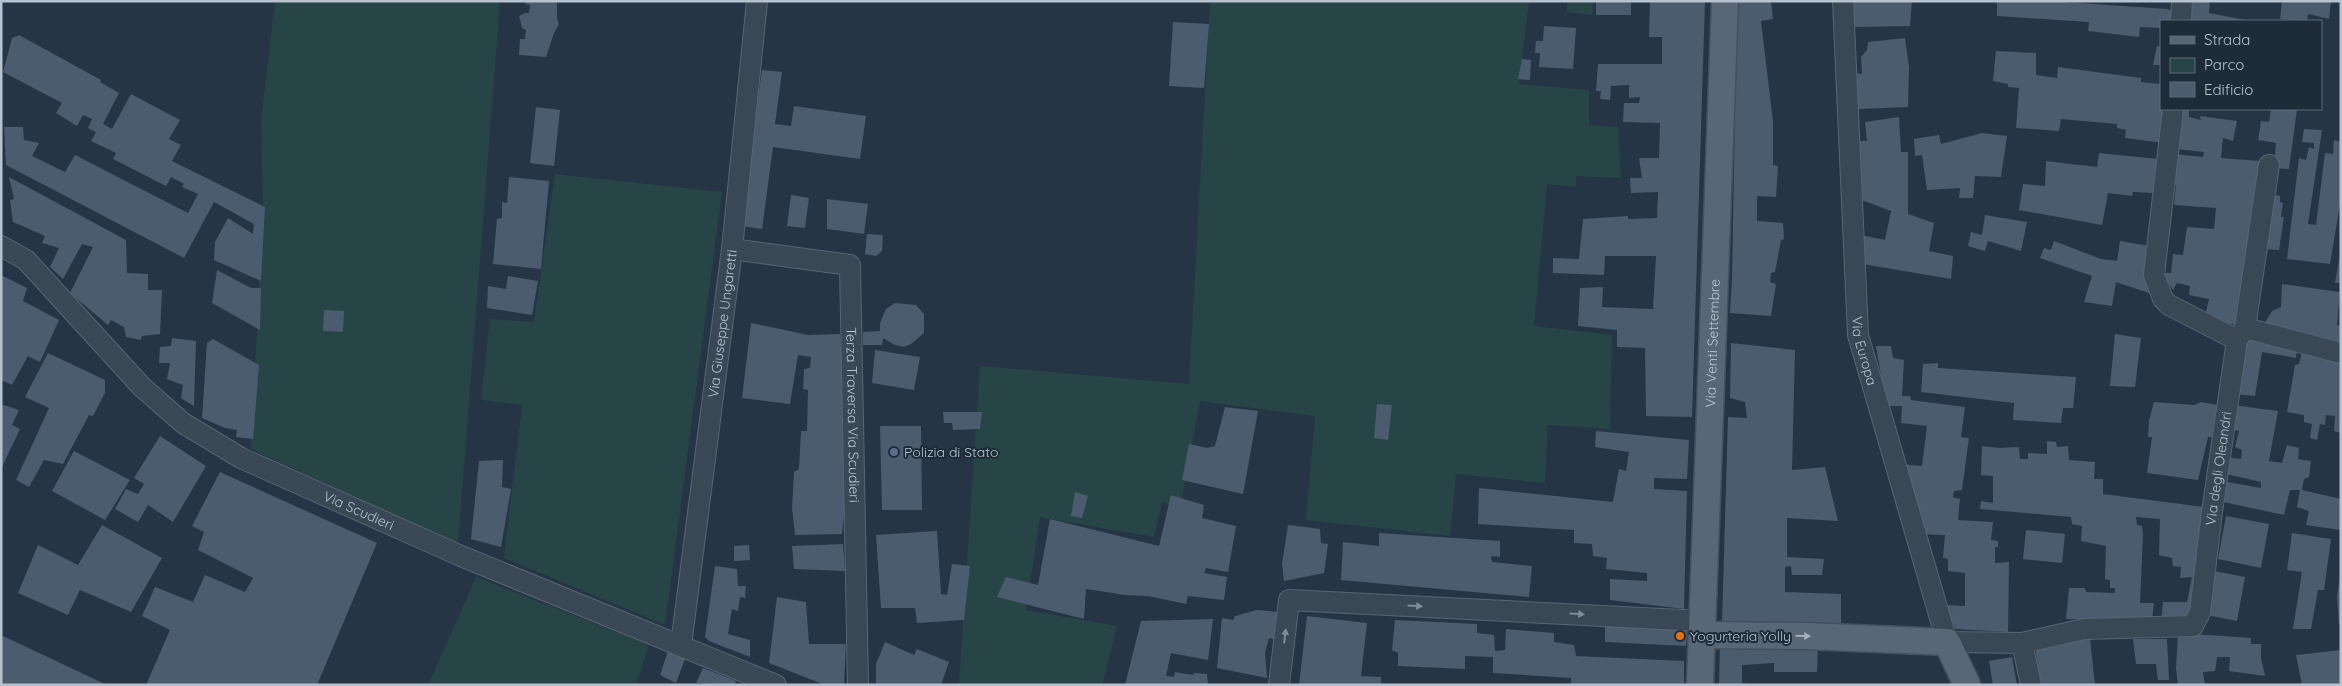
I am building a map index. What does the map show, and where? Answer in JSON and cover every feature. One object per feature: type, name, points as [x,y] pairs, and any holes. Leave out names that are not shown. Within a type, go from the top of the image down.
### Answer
[{"type":"main road","name":"Via Venti Settembre","points":[[1700,685],[1725,1]]},
{"type":"main road","points":[[1702,628],[1807,636],[1947,642]]},
{"type":"main road","name":"Via Europa","points":[[1947,642],[1967,685]]},
{"type":"street","name":"Via Giuseppe Ungaretti","points":[[680,645],[732,249],[757,1]]},
{"type":"street","name":"Via Europa","points":[[1843,1],[1858,335],[1947,642]]},
{"type":"street","points":[[2180,20],[2182,1]]},
{"type":"street","points":[[2173,110],[2154,275],[2162,299],[2169,305],[2241,334],[2341,354]]},
{"type":"street","points":[[2241,334],[2269,166]]},
{"type":"street","name":"Via Scudieri","points":[[1,246],[26,260],[142,387],[183,423],[242,458],[461,556],[776,685]]},
{"type":"street","name":"Terza Traversa Via Scudieri","points":[[732,249],[850,265],[858,685]]},
{"type":"street","name":"Via degli Oleandri","points":[[1947,642],[2022,643],[2084,629],[2193,626],[2200,612],[2212,512],[2241,334]]},
{"type":"street","points":[[1279,685],[1289,600],[1702,628]]},
{"type":"street","points":[[2022,643],[2031,685]]},
{"type":"green space","points":[[275,1],[500,1],[458,544],[251,449],[263,207],[261,121]]},
{"type":"green space","points":[[1210,1],[1529,1],[1519,84],[1589,90],[1589,125],[1618,127],[1621,178],[1576,176],[1576,187],[1547,184],[1534,326],[1612,335],[1610,429],[1548,425],[1545,483],[1456,474],[1450,536],[1306,520],[1315,416],[1200,401],[1180,509],[1162,502],[1154,537],[1040,517],[1026,610],[1117,626],[1102,685],[959,685],[980,366],[1189,384]]},
{"type":"green space","points":[[1567,1],[1593,1],[1592,15],[1567,12]]},
{"type":"green space","points":[[555,174],[722,192],[665,625],[504,558],[522,405],[481,400],[490,319],[534,322]]},
{"type":"green space","points":[[476,577],[649,645],[636,685],[428,685]]},
{"type":"building","points":[[526,1],[557,1],[559,24],[546,57],[519,55],[520,39],[525,39],[526,30],[522,28],[519,16],[529,13],[530,5],[525,4]]},
{"type":"building","points":[[1596,1],[1631,1],[1631,15],[1596,15]]},
{"type":"building","points":[[1650,1],[1705,1],[1692,417],[1646,416],[1645,348],[1617,347],[1617,330],[1578,326],[1580,288],[1603,287],[1602,307],[1653,309],[1656,256],[1605,256],[1604,275],[1553,273],[1553,258],[1579,259],[1583,219],[1628,216],[1628,219],[1657,218],[1658,192],[1631,193],[1630,178],[1642,178],[1639,158],[1659,158],[1660,123],[1623,122],[1624,103],[1639,103],[1640,97],[1629,98],[1629,85],[1611,86],[1610,100],[1600,99],[1601,91],[1596,91],[1598,64],[1662,64],[1662,37],[1649,37]]},
{"type":"building","points":[[1737,1],[1771,1],[1773,19],[1761,21],[1773,122],[1773,165],[1778,166],[1776,197],[1757,196],[1757,221],[1783,223],[1784,239],[1781,240],[1775,272],[1771,273],[1770,282],[1776,284],[1771,316],[1730,313]]},
{"type":"building","points":[[1854,1],[1912,1],[1910,26],[1854,27]]},
{"type":"building","points":[[1997,1],[2049,1],[2168,9],[2177,15],[2176,20],[2160,20],[2160,28],[2140,27],[2139,37],[2088,31],[2089,22],[1997,16]]},
{"type":"building","points":[[2189,1],[2210,1],[2209,13],[2245,20],[2185,20]]},
{"type":"building","points":[[2282,1],[2331,1],[2329,19],[2308,14],[2307,20],[2280,19]]},
{"type":"building","points":[[1173,22],[1209,24],[1204,88],[1169,86]]},
{"type":"building","points":[[1544,26],[1576,28],[1573,69],[1539,67],[1540,53],[1535,53],[1536,41],[1543,41]]},
{"type":"building","points":[[19,35],[101,80],[100,82],[119,93],[103,124],[112,129],[131,94],[180,120],[169,139],[181,145],[172,161],[265,207],[261,281],[214,260],[215,242],[228,218],[253,234],[254,224],[214,202],[184,258],[6,165],[4,127],[23,127],[24,140],[39,143],[32,156],[65,172],[75,155],[188,213],[198,194],[182,187],[184,184],[171,177],[166,186],[113,159],[116,153],[91,141],[96,132],[88,128],[92,119],[83,115],[77,126],[56,113],[62,103],[3,72],[12,38]]},
{"type":"building","points":[[1905,38],[1909,67],[1908,107],[1858,109],[1856,73],[1862,74],[1861,57],[1867,50],[1868,42]]},
{"type":"building","points":[[2157,46],[2160,47],[2160,65],[2153,65]]},
{"type":"building","points":[[1996,51],[2036,53],[2036,75],[2057,78],[2058,67],[2141,78],[2141,82],[2160,84],[2160,110],[2167,110],[2164,143],[2125,138],[2126,130],[2117,128],[2117,124],[2061,119],[2059,131],[2016,128],[2019,88],[2008,87],[2008,84],[1993,81]]},
{"type":"building","points":[[1522,59],[1531,60],[1530,80],[1518,79]]},
{"type":"building","points":[[762,70],[782,72],[775,124],[791,126],[794,106],[866,116],[860,159],[773,147],[762,229],[741,226]]},
{"type":"building","points":[[536,107],[560,110],[554,166],[530,163]]},
{"type":"building","points":[[2178,110],[2189,110],[2189,117],[2201,120],[2200,116],[2237,121],[2233,141],[2223,138],[2221,158],[2259,161],[2261,196],[2239,325],[2223,323],[2205,316],[2209,299],[2189,295],[2190,286],[2177,283],[2173,290],[2162,273],[2171,273],[2173,254],[2183,255],[2187,227],[2214,229],[2216,208],[2174,205],[2176,185],[2171,183],[2174,154],[2203,157],[2204,152],[2176,149]]},
{"type":"building","points":[[2271,110],[2297,110],[2289,169],[2274,168],[2276,143],[2258,140],[2261,121],[2269,122]]},
{"type":"building","points":[[1899,117],[1901,152],[1908,152],[1908,214],[1934,223],[1929,251],[1953,256],[1951,279],[1863,264],[1861,235],[1885,240],[1891,211],[1859,199],[1857,141],[1867,141],[1865,122]]},
{"type":"building","points":[[2304,129],[2322,130],[2308,224],[2316,225],[2325,153],[2333,154],[2334,140],[2341,142],[2341,198],[2330,264],[2287,259],[2299,158],[2306,160],[2309,147],[2314,149],[2314,143],[2302,142]]},
{"type":"building","points":[[1982,133],[2007,136],[2001,177],[1975,176],[1973,198],[1959,198],[1960,188],[1927,190],[1922,155],[1915,156],[1914,139],[1939,135],[1941,144]]},
{"type":"building","points":[[2099,153],[2159,159],[2154,193],[2133,192],[2132,196],[2108,193],[2102,225],[2019,210],[2023,184],[2045,186],[2046,161],[2097,167]]},
{"type":"building","points":[[9,177],[126,240],[127,273],[148,274],[148,290],[162,290],[160,334],[142,336],[141,340],[126,337],[124,327],[111,320],[108,325],[70,293],[93,247],[82,244],[63,279],[50,267],[59,248],[42,243],[45,236],[13,222],[10,200],[14,199]]},
{"type":"building","points":[[509,177],[549,181],[541,269],[493,264],[497,219],[502,218],[502,202],[507,203]]},
{"type":"building","points":[[2270,194],[2280,196],[2280,202],[2283,203],[2281,217],[2284,217],[2279,250],[2263,249]]},
{"type":"building","points":[[791,195],[809,198],[805,228],[787,226]]},
{"type":"building","points":[[827,199],[868,204],[864,234],[827,229]]},
{"type":"building","points":[[1985,215],[2027,222],[2021,251],[1988,241],[1985,251],[1968,246],[1971,232],[1982,235]]},
{"type":"building","points":[[867,234],[883,235],[882,251],[876,256],[865,254]]},
{"type":"building","points":[[2054,241],[2101,259],[2117,261],[2120,241],[2149,246],[2149,293],[2116,282],[2112,306],[2084,302],[2092,276],[2040,258],[2044,248],[2051,250]]},
{"type":"building","points":[[2340,255],[2341,283],[2335,283]]},
{"type":"building","points":[[217,270],[251,288],[261,288],[260,330],[212,303]]},
{"type":"building","points":[[1,275],[27,288],[23,301],[59,320],[40,362],[28,356],[12,385],[1,380]]},
{"type":"building","points":[[508,276],[538,281],[532,315],[487,308],[488,286],[506,289]]},
{"type":"building","points":[[2282,284],[2340,292],[2337,325],[2341,326],[2341,345],[2263,326],[2272,311],[2281,307]]},
{"type":"building","points":[[895,303],[916,305],[924,314],[924,333],[911,344],[904,347],[895,345],[883,338],[882,345],[863,345],[863,332],[880,331],[880,323],[886,309]]},
{"type":"building","points":[[324,310],[344,311],[343,332],[323,331]]},
{"type":"building","points":[[751,323],[808,335],[840,334],[846,429],[845,505],[842,534],[795,535],[792,508],[794,472],[799,469],[801,431],[807,431],[808,390],[803,389],[804,369],[810,368],[811,357],[798,355],[790,404],[742,398]]},
{"type":"building","points":[[2115,334],[2141,338],[2135,387],[2110,386]]},
{"type":"building","points":[[2246,335],[2297,345],[2296,358],[2262,352],[2255,396],[2235,394]]},
{"type":"building","points":[[172,338],[196,341],[194,406],[181,398],[183,385],[167,379],[170,363],[159,363],[160,347],[171,346]]},
{"type":"building","points":[[213,339],[259,365],[253,439],[236,437],[237,430],[225,428],[202,418],[207,343]]},
{"type":"building","points":[[1731,343],[1795,350],[1792,470],[1825,467],[1838,521],[1787,518],[1787,557],[1824,559],[1822,575],[1792,575],[1791,566],[1785,567],[1785,592],[1841,594],[1841,627],[1722,623],[1728,417],[1747,418],[1745,402],[1730,398]]},
{"type":"building","points":[[1876,346],[1891,346],[1893,358],[1904,360],[1902,396],[1910,396],[1911,400],[1965,407],[1961,437],[1969,438],[1962,490],[1954,491],[1953,497],[1960,499],[1958,520],[1993,522],[1991,540],[1998,541],[1998,547],[1995,547],[1995,563],[2009,562],[2008,632],[1955,629],[1946,605],[1965,606],[1965,573],[1948,571],[1948,559],[1943,558],[1945,535],[1916,534],[1898,464],[1922,466],[1927,426],[1901,423],[1902,406],[1886,406]]},
{"type":"building","points":[[875,350],[920,357],[914,390],[872,383]]},
{"type":"building","points":[[2302,352],[2341,357],[2341,433],[2334,431],[2335,416],[2326,415],[2325,425],[2320,424],[2317,440],[2310,438],[2312,424],[2304,422],[2304,415],[2287,412],[2295,365],[2299,364]]},
{"type":"building","points":[[48,353],[105,380],[105,393],[93,416],[89,415],[63,464],[44,460],[29,487],[16,480],[49,408],[25,397]]},
{"type":"building","points":[[1938,363],[1938,368],[2076,377],[2073,408],[2063,408],[2061,423],[2013,420],[2014,403],[1921,392],[1923,364]]},
{"type":"building","points":[[2154,402],[2194,405],[2201,402],[2217,405],[2212,437],[2208,437],[2198,480],[2147,473],[2152,437],[2148,437],[2149,420]]},
{"type":"building","points":[[1,404],[19,410],[12,425],[20,429],[1,469]]},
{"type":"building","points":[[1377,404],[1392,405],[1388,440],[1374,438]]},
{"type":"building","points":[[2233,405],[2278,411],[2269,461],[2282,463],[2287,445],[2299,448],[2298,459],[2311,461],[2309,477],[2304,479],[2302,490],[2341,499],[2341,530],[2306,525],[2309,511],[2297,507],[2300,490],[2290,490],[2284,515],[2219,501],[2222,481],[2261,488],[2261,482],[2222,473],[2226,457],[2241,459],[2242,450],[2235,447],[2239,431],[2229,429]]},
{"type":"building","points":[[1225,407],[1258,411],[1243,494],[1182,480],[1189,444],[1207,448],[1215,446]]},
{"type":"building","points":[[943,412],[982,412],[980,429],[953,430],[952,423],[944,423]]},
{"type":"building","points":[[880,426],[921,426],[922,510],[882,510]]},
{"type":"building","points":[[1596,431],[1689,440],[1687,479],[1654,478],[1654,489],[1687,491],[1684,609],[1610,600],[1610,579],[1647,581],[1647,573],[1606,569],[1607,558],[1593,556],[1592,544],[1574,543],[1574,530],[1478,524],[1479,488],[1613,502],[1619,469],[1626,471],[1629,452],[1595,447]]},
{"type":"building","points":[[160,436],[206,466],[173,522],[148,505],[138,522],[115,509],[126,489],[138,494],[144,484],[134,478]]},
{"type":"building","points":[[2047,441],[2056,442],[2057,447],[2068,446],[2069,460],[2095,462],[2094,479],[2103,479],[2103,494],[2204,507],[2193,612],[2184,617],[2161,622],[2163,602],[2187,602],[2192,577],[2180,578],[2181,567],[2173,566],[2172,558],[2159,555],[2160,519],[2136,517],[2137,525],[2142,526],[2143,534],[2140,603],[2154,603],[2152,620],[2066,619],[2069,588],[2085,588],[2086,592],[2115,593],[2115,588],[2110,588],[2110,580],[2105,579],[2106,546],[2081,541],[2082,526],[2072,524],[2071,517],[1980,509],[1981,501],[1993,503],[1993,476],[1981,475],[1982,446],[1999,448],[2019,447],[2020,459],[2028,459],[2028,453],[2047,454]]},
{"type":"building","points":[[74,451],[130,480],[105,520],[52,491]]},
{"type":"building","points":[[503,460],[502,487],[511,489],[501,547],[471,539],[479,461]]},
{"type":"building","points":[[220,472],[377,543],[317,685],[146,685],[170,630],[142,616],[155,587],[193,602],[205,575],[245,592],[253,578],[198,550],[204,532],[192,526]]},
{"type":"building","points":[[1075,492],[1088,496],[1082,518],[1071,516]]},
{"type":"building","points":[[1171,495],[1204,505],[1202,518],[1236,526],[1228,572],[1206,568],[1204,573],[1227,577],[1224,600],[1188,596],[1186,604],[1148,596],[1125,595],[1086,589],[1084,619],[997,597],[1006,577],[1038,585],[1050,519],[1159,546]]},
{"type":"building","points":[[2226,516],[2269,524],[2261,568],[2218,559]]},
{"type":"building","points":[[102,525],[162,558],[131,612],[80,590],[68,615],[18,593],[38,545],[78,565]]},
{"type":"building","points":[[1288,525],[1320,529],[1321,543],[1328,544],[1324,573],[1284,581],[1282,564]]},
{"type":"building","points":[[2026,530],[2065,534],[2062,563],[2023,559]]},
{"type":"building","points":[[937,531],[941,594],[947,595],[952,564],[970,566],[964,620],[917,623],[915,608],[881,608],[876,535]]},
{"type":"building","points":[[1379,533],[1500,541],[1500,557],[1491,556],[1492,562],[1532,566],[1529,597],[1341,580],[1343,542],[1379,546]]},
{"type":"building","points":[[2292,533],[2331,539],[2324,590],[2318,590],[2311,629],[2293,629],[2302,572],[2287,570]]},
{"type":"building","points":[[843,544],[845,571],[794,569],[792,546]]},
{"type":"building","points":[[749,545],[750,560],[734,561],[734,546]]},
{"type":"building","points":[[715,566],[737,569],[738,586],[746,586],[745,598],[740,597],[738,611],[732,609],[728,634],[750,640],[750,657],[709,641],[705,637]]},
{"type":"building","points":[[2214,571],[2245,577],[2237,621],[2206,615]]},
{"type":"building","points":[[2340,576],[2341,624],[2339,624],[2337,597]]},
{"type":"building","points":[[777,597],[806,602],[809,644],[846,644],[844,685],[825,685],[769,663]]},
{"type":"building","points":[[1257,610],[1279,612],[1276,640],[1269,638],[1265,653],[1267,678],[1217,668],[1222,618],[1233,620],[1235,616]]},
{"type":"building","points":[[1307,616],[1367,623],[1361,676],[1381,677],[1381,685],[1299,685]]},
{"type":"building","points":[[1213,619],[1208,660],[1171,653],[1166,676],[1174,677],[1175,672],[1193,675],[1194,673],[1207,674],[1208,685],[1125,685],[1141,621]]},
{"type":"building","points":[[1605,619],[1688,624],[1686,646],[1605,642]]},
{"type":"building","points":[[1395,620],[1477,624],[1477,633],[1494,635],[1495,651],[1505,650],[1506,629],[1554,633],[1554,642],[1574,645],[1576,656],[1684,661],[1684,685],[1571,685],[1571,678],[1493,673],[1493,657],[1465,656],[1465,669],[1398,666],[1398,653],[1392,650]]},
{"type":"building","points":[[2178,633],[2251,638],[2251,644],[2261,644],[2261,658],[2265,676],[2229,671],[2230,657],[2217,657],[2215,671],[2203,672],[2205,685],[2178,685],[2176,669]]},
{"type":"building","points":[[1,635],[107,685],[1,685]]},
{"type":"building","points":[[2090,639],[2095,685],[2041,685],[2035,647]]},
{"type":"building","points":[[2133,639],[2167,639],[2169,680],[2158,680],[2156,664],[2136,664]]},
{"type":"building","points":[[885,642],[914,655],[917,649],[949,662],[941,685],[876,685],[876,664]]},
{"type":"building","points":[[1720,644],[1818,646],[1817,672],[1774,672],[1774,663],[1742,665],[1742,683],[1754,685],[1719,685]]},
{"type":"building","points":[[2341,650],[2341,685],[2302,685],[2296,655]]},
{"type":"building","points":[[668,651],[685,659],[676,683],[660,675]]},
{"type":"building","points":[[2012,657],[2017,685],[1993,685],[1989,661]]},
{"type":"building","points":[[703,668],[736,681],[735,685],[696,683]]},
{"type":"place","name":"Polizia di Stato","points":[[894,452]]},
{"type":"place","name":"Yogurteria Yolly","points":[[1680,636]]}]
